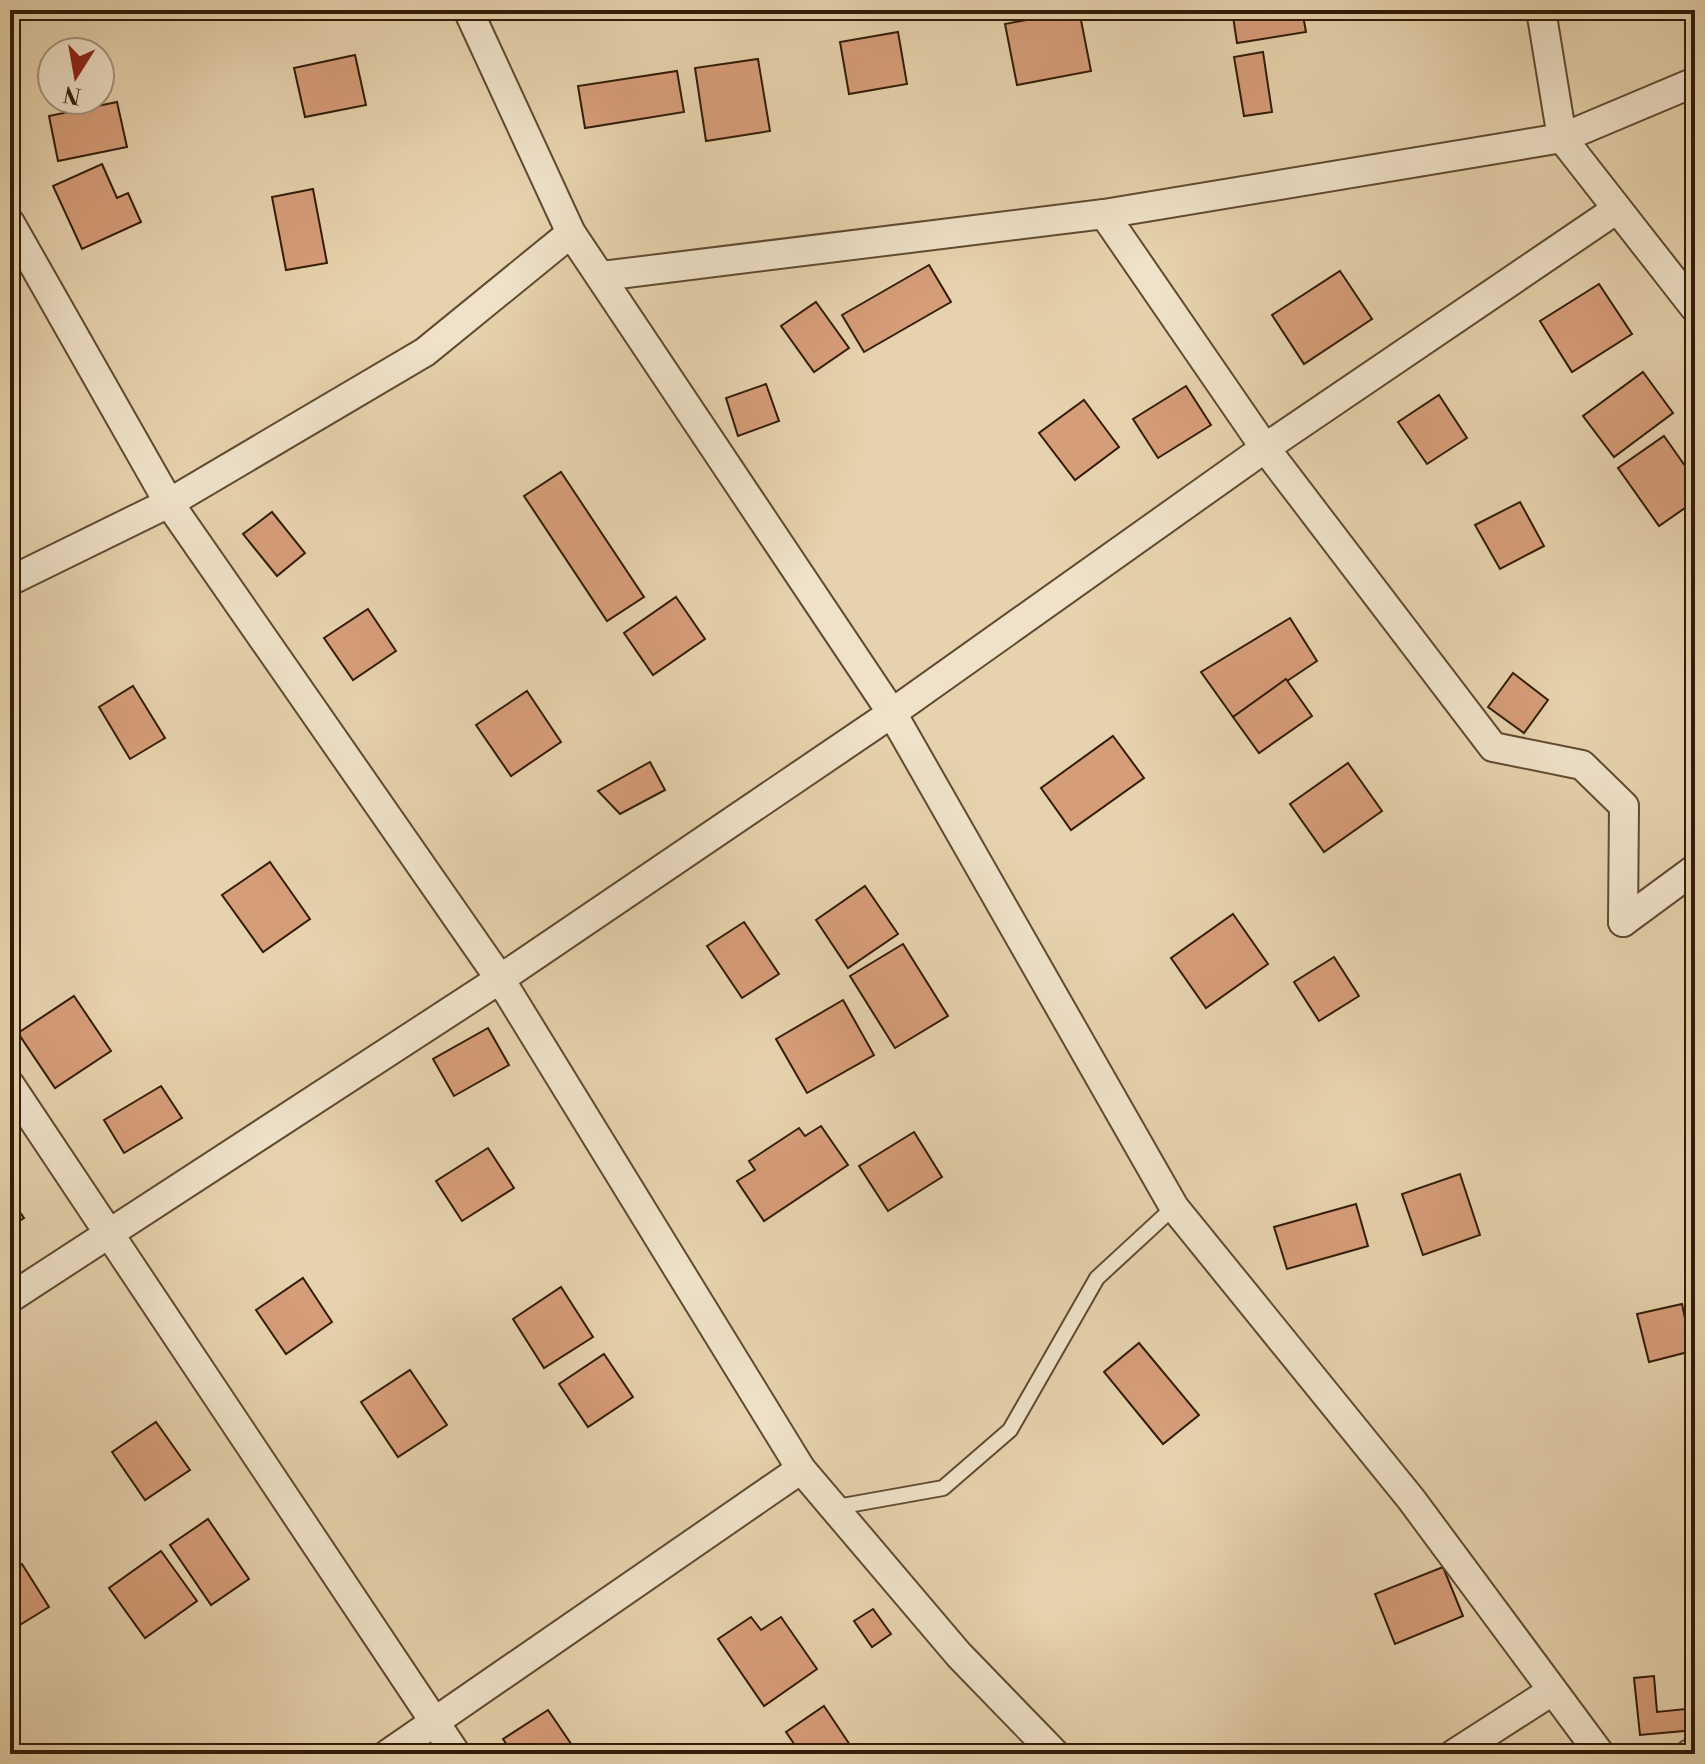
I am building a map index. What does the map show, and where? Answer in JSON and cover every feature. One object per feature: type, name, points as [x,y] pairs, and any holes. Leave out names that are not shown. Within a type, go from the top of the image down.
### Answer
[{"type":"street","points":[[468,10],[571,233],[892,713],[1174,1207],[1411,1499],[1600,1754]]},
{"type":"street","points":[[1541,10],[1562,138],[1695,308]]},
{"type":"street","points":[[602,276],[1104,214],[1562,138],[1695,82]]},
{"type":"street","points":[[10,1298],[500,979],[892,713],[1265,448],[1617,209]]},
{"type":"street","points":[[1104,214],[1265,448],[1493,747],[1582,765],[1624,806],[1623,922],[1695,869]]},
{"type":"street","points":[[10,223],[169,503],[500,979],[801,1469],[837,1507],[959,1655],[1055,1754]]},
{"type":"street","points":[[10,581],[169,503],[425,352],[571,233]]},
{"type":"street","points":[[10,1085],[456,1754]]},
{"type":"street","points":[[388,1754],[801,1469]]},
{"type":"street","points":[[1454,1754],[1552,1691]]},
{"type":"lane","points":[[837,1507],[943,1488],[1010,1430],[1097,1278],[1174,1207]]},
{"type":"building","points":[[1079,10],[1091,71],[1017,85],[1005,24]]},
{"type":"building","points":[[1232,10],[1302,10],[1306,32],[1237,43]]},
{"type":"building","points":[[1370,10],[1421,10],[1371,18]]},
{"type":"building","points":[[898,32],[907,84],[849,94],[840,42]]},
{"type":"building","points":[[1263,52],[1272,112],[1244,116],[1234,57]]},
{"type":"building","points":[[355,55],[366,105],[305,117],[294,68]]},
{"type":"building","points":[[758,59],[770,131],[706,141],[695,68]]},
{"type":"building","points":[[677,71],[684,112],[585,128],[578,86]]},
{"type":"building","points":[[116,102],[127,147],[58,161],[49,116],[116,116]]},
{"type":"building","points":[[102,164],[117,198],[128,193],[141,222],[82,249],[53,186]]},
{"type":"building","points":[[313,189],[327,263],[286,270],[272,197]]},
{"type":"building","points":[[929,265],[951,302],[864,352],[842,315]]},
{"type":"building","points":[[1340,271],[1372,319],[1304,364],[1272,315]]},
{"type":"building","points":[[1599,284],[1632,334],[1572,372],[1540,321]]},
{"type":"building","points":[[816,302],[849,348],[814,372],[781,326]]},
{"type":"building","points":[[1643,372],[1673,413],[1614,457],[1583,416]]},
{"type":"building","points":[[766,384],[779,421],[738,436],[726,398]]},
{"type":"building","points":[[1186,386],[1211,425],[1158,458],[1133,419]]},
{"type":"building","points":[[1439,395],[1467,438],[1427,464],[1398,422]]},
{"type":"building","points":[[1084,400],[1119,447],[1075,480],[1039,433]]},
{"type":"building","points":[[1664,436],[1695,480],[1695,501],[1659,526],[1618,468]]},
{"type":"building","points":[[561,472],[644,597],[607,621],[524,496]]},
{"type":"building","points":[[1520,502],[1544,546],[1500,569],[1475,525]]},
{"type":"building","points":[[272,512],[305,553],[277,576],[243,534]]},
{"type":"building","points":[[676,597],[705,639],[653,675],[624,633]]},
{"type":"building","points":[[368,609],[396,651],[353,680],[324,638]]},
{"type":"building","points":[[1290,618],[1317,661],[1233,717],[1201,672]]},
{"type":"building","points":[[1513,673],[1548,700],[1524,733],[1488,707]]},
{"type":"building","points":[[1286,679],[1312,716],[1259,753],[1233,717]]},
{"type":"building","points":[[133,686],[165,738],[130,759],[99,707]]},
{"type":"building","points":[[527,691],[561,742],[511,776],[476,725]]},
{"type":"building","points":[[1113,736],[1144,778],[1071,830],[1041,788]]},
{"type":"building","points":[[650,762],[665,790],[620,814],[598,791]]},
{"type":"building","points":[[1348,763],[1382,811],[1324,852],[1290,804]]},
{"type":"building","points":[[1690,861],[1695,861],[1695,912],[1686,911]]},
{"type":"building","points":[[270,862],[310,919],[263,952],[222,895]]},
{"type":"building","points":[[865,886],[898,934],[848,968],[816,920]]},
{"type":"building","points":[[1233,914],[1268,964],[1206,1008],[1171,958]]},
{"type":"building","points":[[744,922],[779,974],[742,998],[707,946]]},
{"type":"building","points":[[903,944],[948,1016],[895,1048],[850,976]]},
{"type":"building","points":[[1334,957],[1359,996],[1319,1021],[1294,982]]},
{"type":"building","points":[[74,996],[111,1051],[55,1088],[18,1033]]},
{"type":"building","points":[[843,1000],[874,1055],[807,1093],[776,1039]]},
{"type":"building","points":[[488,1028],[509,1065],[454,1096],[433,1059]]},
{"type":"building","points":[[161,1086],[182,1118],[124,1153],[104,1120]]},
{"type":"building","points":[[821,1126],[848,1165],[764,1221],[737,1181],[755,1170],[749,1161],[799,1128],[805,1136]]},
{"type":"building","points":[[914,1132],[942,1177],[888,1211],[859,1166]]},
{"type":"building","points":[[488,1148],[514,1188],[462,1221],[436,1181]]},
{"type":"building","points":[[1460,1174],[1480,1235],[1423,1255],[1402,1194]]},
{"type":"building","points":[[10,1198],[24,1218],[10,1227]]},
{"type":"building","points":[[1356,1204],[1368,1246],[1287,1269],[1274,1227]]},
{"type":"building","points":[[303,1278],[332,1322],[286,1354],[256,1310]]},
{"type":"building","points":[[561,1287],[593,1337],[544,1368],[513,1319]]},
{"type":"building","points":[[1682,1304],[1692,1351],[1649,1362],[1637,1314]]},
{"type":"building","points":[[1139,1343],[1199,1415],[1163,1444],[1104,1372]]},
{"type":"building","points":[[604,1354],[633,1397],[588,1427],[559,1384]]},
{"type":"building","points":[[410,1370],[447,1425],[398,1457],[361,1402]]},
{"type":"building","points":[[156,1422],[190,1470],[145,1500],[112,1452]]},
{"type":"building","points":[[208,1519],[249,1579],[211,1605],[170,1545]]},
{"type":"building","points":[[161,1551],[197,1601],[145,1638],[109,1588]]},
{"type":"building","points":[[22,1564],[49,1607],[10,1631],[10,1571]]},
{"type":"building","points":[[1443,1567],[1463,1616],[1395,1644],[1375,1594]]},
{"type":"building","points":[[873,1609],[891,1634],[872,1647],[854,1621]]},
{"type":"building","points":[[751,1617],[761,1630],[781,1617],[817,1669],[764,1706],[718,1639]]},
{"type":"building","points":[[1654,1676],[1657,1712],[1695,1708],[1695,1730],[1640,1735],[1634,1678]]},
{"type":"building","points":[[824,1706],[856,1754],[801,1754],[786,1732]]},
{"type":"building","points":[[548,1710],[578,1754],[513,1754],[503,1739]]}]
